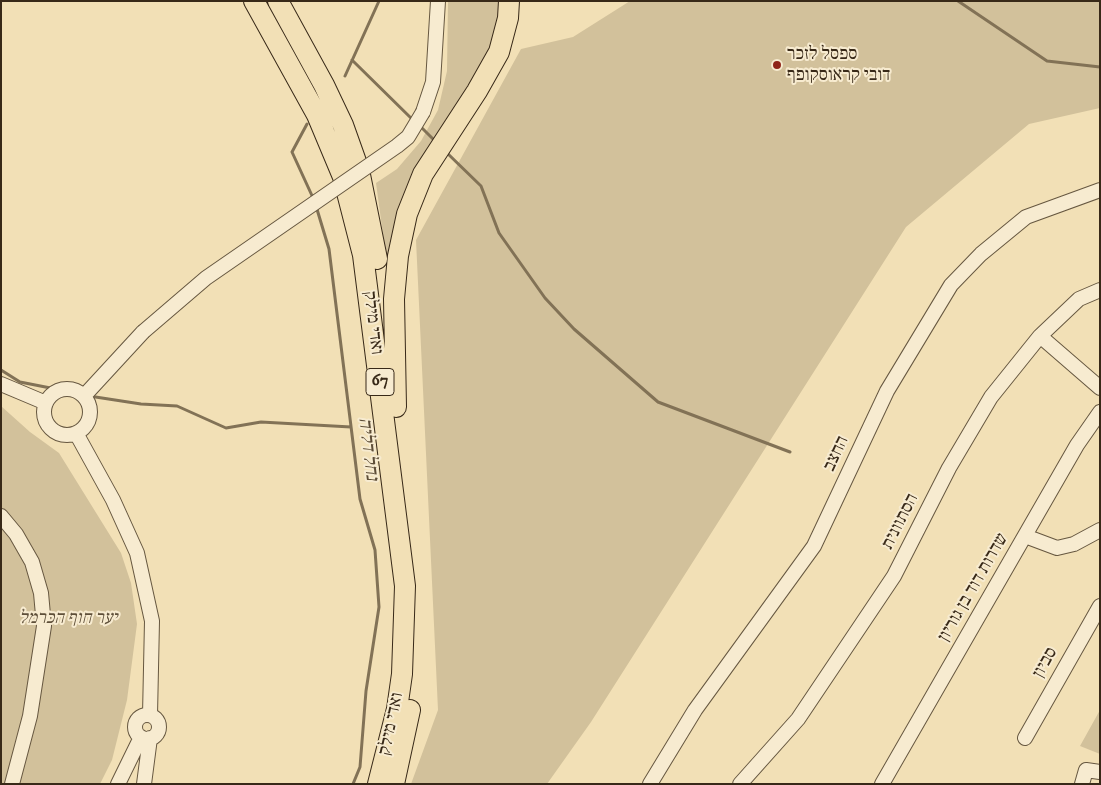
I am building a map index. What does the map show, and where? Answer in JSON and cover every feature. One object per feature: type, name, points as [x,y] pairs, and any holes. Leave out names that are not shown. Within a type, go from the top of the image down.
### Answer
[{"type":"highway","name":"ואדי מילק","points":[[254,1],[317,115],[350,200],[364,255],[405,586],[402,674],[397,710],[378,784]]},
{"type":"highway","name":"ואדי מילק","points":[[278,1],[324,85],[343,126],[359,170],[376,253],[415,550],[418,617],[415,676],[394,784]]},
{"type":"highway","points":[[396,407],[394,299],[398,256],[407,214],[423,174],[477,91],[499,52],[508,18],[509,1]]},
{"type":"street","points":[[84,396],[143,332],[206,278],[397,146],[408,136],[423,112],[433,82],[438,1]]},
{"type":"street","name":"החצב","points":[[650,784],[695,710],[814,546],[887,391],[951,285],[980,254],[1026,217],[1100,190]]},
{"type":"street","points":[[1100,290],[1079,299],[1040,336],[1100,388]]},
{"type":"street","name":"הסתוונית","points":[[740,784],[798,719],[889,584],[949,468],[991,397],[1040,336]]},
{"type":"street","points":[[1,384],[46,403]]},
{"type":"street","points":[[63,389],[71,389],[84,396],[88,402],[90,417],[82,429],[69,435],[54,430],[45,418],[46,403],[50,396],[63,389]]},
{"type":"street","name":"שדרות דוד בן גוריון","points":[[882,784],[1077,445],[1100,412]]},
{"type":"street","points":[[76,433],[114,500],[137,553],[152,621],[150,715],[139,717],[135,724],[136,731],[145,737]]},
{"type":"street","points":[[1,516],[16,534],[32,562],[41,593],[44,626],[30,716],[12,784]]},
{"type":"street","points":[[1025,536],[1057,548],[1074,544],[1100,530]]},
{"type":"street","name":"סביון","points":[[1025,738],[1100,606]]},
{"type":"street","points":[[118,784],[145,737]]},
{"type":"street","points":[[144,784],[145,737]]},
{"type":"street","points":[[1082,784],[1086,770],[1100,772]]},
{"type":"green space","points":[[448,1],[500,1],[499,17],[491,48],[415,170],[398,212],[387,264],[376,183],[397,169],[421,141],[438,110],[447,71]]},
{"type":"green space","points":[[630,1],[1100,1],[1100,108],[1029,124],[906,227],[591,722],[547,784],[411,784],[438,710],[416,240],[521,49],[573,37]]},
{"type":"green space","name":"יער חוף הכרמל","points":[[1,406],[30,432],[59,453],[121,553],[131,583],[137,624],[127,700],[112,760],[100,784],[1,784]]},
{"type":"green space","points":[[1100,710],[1100,754],[1080,746]]},
{"type":"waterway","name":"נחל דליה","points":[[345,76],[379,1]]},
{"type":"waterway","points":[[958,1],[1047,61],[1100,67]]},
{"type":"waterway","points":[[352,60],[414,121]]},
{"type":"waterway","name":"נחל דליה","points":[[307,124],[292,152],[314,200]]},
{"type":"waterway","points":[[419,125],[436,142]]},
{"type":"waterway","points":[[446,152],[481,186],[499,233],[545,298],[574,329],[658,402],[790,452]]},
{"type":"waterway","name":"נחל דליה","points":[[316,206],[329,249],[360,499],[375,550],[379,607],[366,691],[360,767],[353,784]]},
{"type":"waterway","points":[[1,370],[20,382],[81,394]]},
{"type":"waterway","points":[[89,396],[141,404],[177,406],[226,428],[261,422],[351,427]]},
{"type":"place","name":"ספסל לזכר דובי קראוסקופף","points":[[777,65]]}]
